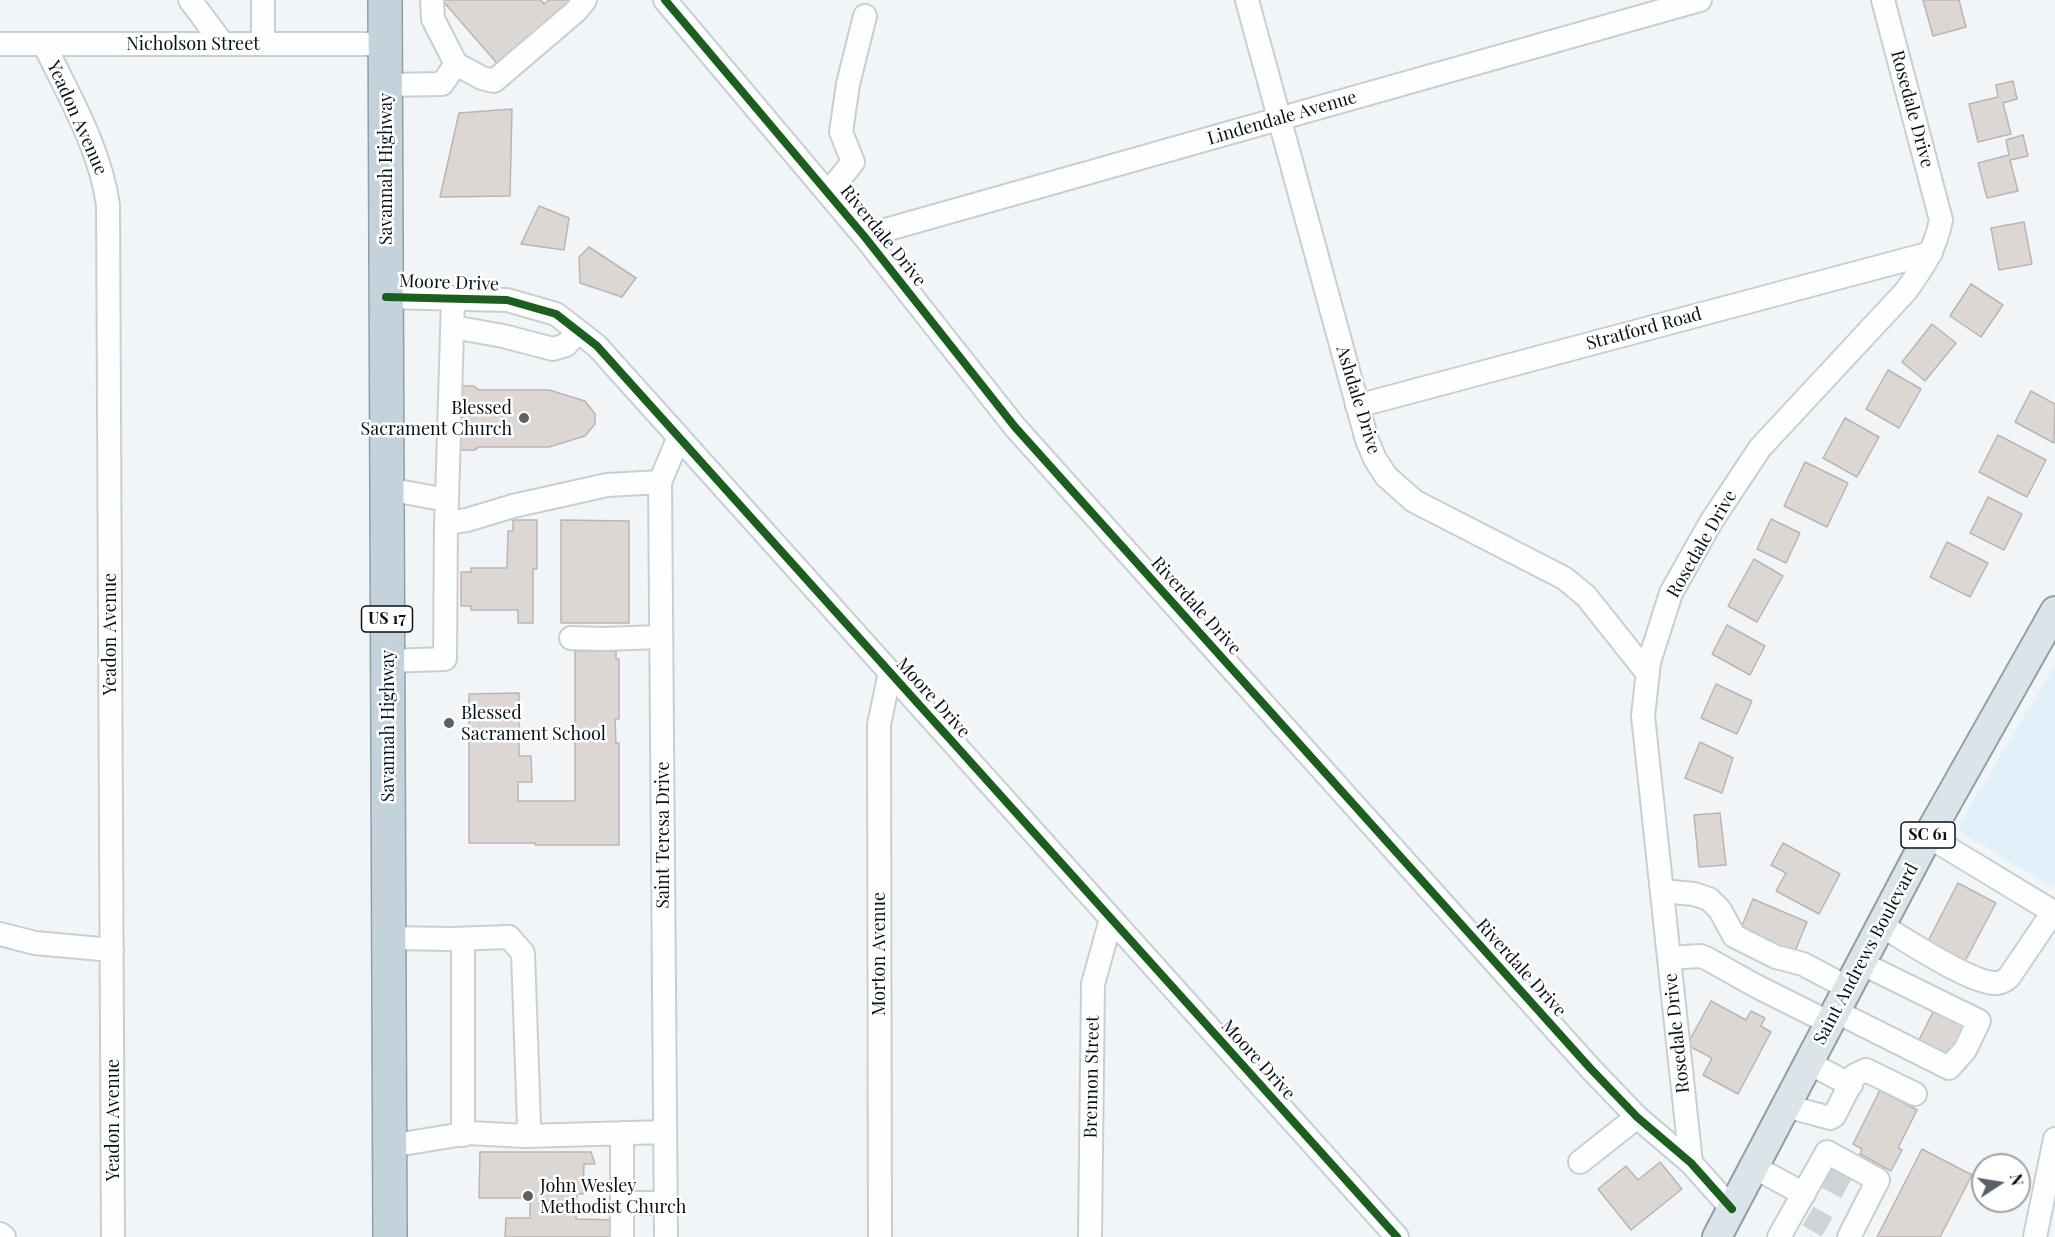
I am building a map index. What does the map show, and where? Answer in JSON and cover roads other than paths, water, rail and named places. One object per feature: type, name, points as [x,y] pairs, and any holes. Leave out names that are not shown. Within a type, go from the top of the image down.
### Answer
[{"type":"highway","name":"Savannah Highway","points":[[385,0],[390,1237]]},
{"type":"main road","name":"Saint Andrews Boulevard","points":[[1724,1228],[1928,836],[2055,611]]},
{"type":"street","points":[[190,0],[223,44]]},
{"type":"street","points":[[263,0],[263,44]]},
{"type":"street","points":[[432,0],[433,20],[456,64],[482,78],[494,81],[576,11],[585,0]]},
{"type":"street","name":"Riverdale Drive","points":[[665,0],[864,236],[1015,427],[1636,1117],[1691,1163],[1724,1228]]},
{"type":"street","name":"Ashdale Drive","points":[[1247,0],[1357,406],[1375,459],[1386,476],[1414,501],[1564,578],[1586,596],[1648,674]]},
{"type":"street","name":"Lindendale Avenue","points":[[864,236],[1700,0]]},
{"type":"street","name":"Rosedale Drive","points":[[1691,1163],[1643,716],[1649,662],[1671,593],[1711,522],[1760,448],[1906,291],[1937,242],[1941,220],[1883,0]]},
{"type":"street","points":[[828,193],[853,162],[841,132],[848,84],[865,16]]},
{"type":"street","name":"Nicholson Street","points":[[0,44],[385,44]]},
{"type":"street","name":"Yeadon Avenue","points":[[44,44],[95,152],[105,181],[108,205],[114,1237]]},
{"type":"street","points":[[385,85],[442,84],[456,64]]},
{"type":"street","name":"Stratford Road","points":[[1357,406],[1931,253]]},
{"type":"street","name":"Moore Drive","points":[[386,297],[507,300],[556,314],[597,346],[1397,1237]]},
{"type":"street","points":[[387,661],[445,658],[446,523],[453,298]]},
{"type":"street","points":[[453,327],[503,336],[553,349],[566,345],[578,331]]},
{"type":"street","name":"Saint Teresa Drive","points":[[666,1237],[660,482],[679,437]]},
{"type":"street","points":[[446,523],[467,520],[513,506],[607,484],[660,482]]},
{"type":"street","points":[[387,489],[447,500]]},
{"type":"street","points":[[571,638],[661,637]]},
{"type":"street","name":"Morton Avenue","points":[[880,1237],[879,725],[890,672]]},
{"type":"street","points":[[1881,925],[1924,952],[1963,972],[1996,983],[2005,981],[2009,977],[2054,912],[1928,836]]},
{"type":"street","points":[[1662,891],[1694,894],[1709,899],[1720,910],[1734,936],[1776,957],[1803,964],[1838,1007]]},
{"type":"street","name":"Brennon Street","points":[[1090,1237],[1093,984],[1111,919]]},
{"type":"street","points":[[0,934],[35,943],[112,950]]},
{"type":"street","points":[[389,938],[509,938],[523,953],[528,1124],[525,1136]]},
{"type":"street","points":[[463,939],[463,1135]]},
{"type":"street","points":[[1669,958],[1700,956],[1756,986],[1838,1007],[1949,1068],[1965,1050],[1978,1021],[1861,963]]},
{"type":"street","points":[[1809,1063],[1851,1084]]},
{"type":"street","points":[[1786,1106],[1830,1118],[1834,1116],[1856,1075],[1866,1070],[1915,1094]]},
{"type":"street","points":[[1580,1162],[1636,1117]]},
{"type":"street","points":[[390,1146],[463,1135],[525,1136],[665,1132]]},
{"type":"street","points":[[622,1133],[622,1237]]},
{"type":"street","points":[[2042,1232],[2055,1139]]},
{"type":"street","points":[[1779,1237],[1803,1206],[1821,1175],[1827,1152],[1878,1180],[1861,1196],[1842,1235]]},
{"type":"street","points":[[1754,1167],[1803,1206]]},
{"type":"street","points":[[622,1203],[666,1203]]},
{"type":"street","points":[[0,1234],[4,1237]]},
{"type":"tunnel","points":[[1827,1178],[1855,1193]]},
{"type":"tunnel","points":[[1808,1216],[1834,1231]]},
{"type":"place","name":"Blessed Sacrament Church","points":[[524,418]]},
{"type":"place","name":"Blessed Sacrament School","points":[[449,723]]},
{"type":"place","name":"John Wesley Methodist Church","points":[[528,1196]]}]
